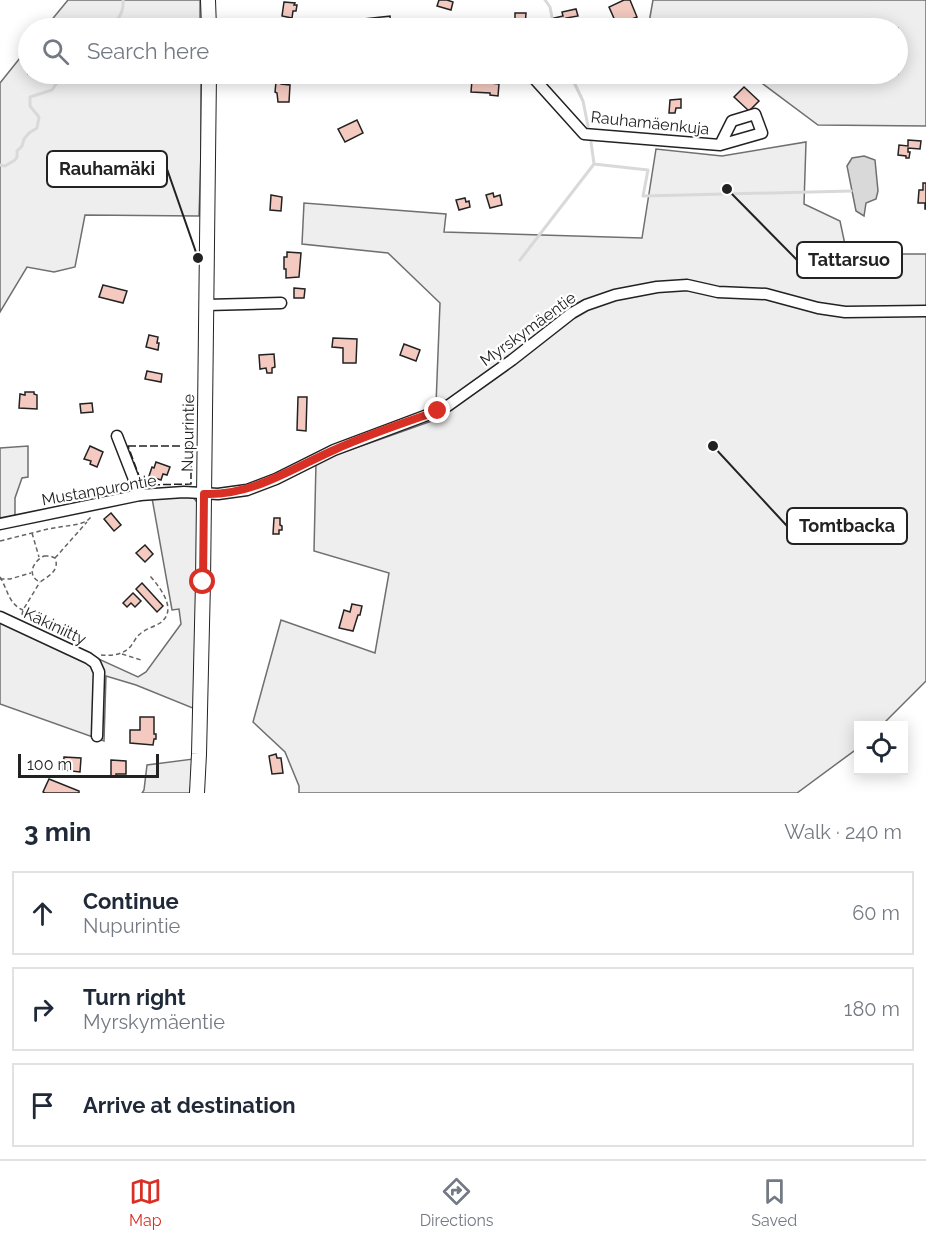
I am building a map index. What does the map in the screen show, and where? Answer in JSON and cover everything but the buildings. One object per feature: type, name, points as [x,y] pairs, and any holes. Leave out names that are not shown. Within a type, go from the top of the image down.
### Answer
[{"type":"main road","points":[[208,0],[208,18]]},
{"type":"main road","name":"Nupurintie","points":[[197,793],[200,754],[209,84]]},
{"type":"street","name":"Rauhamäenkuja","points":[[539,84],[584,134],[720,145]]},
{"type":"street","name":"Myrskymäentie","points":[[204,494],[218,495],[247,490],[276,479],[334,450],[438,411],[460,398],[572,313],[586,305],[615,295],[657,287],[687,285],[718,292],[766,294],[818,309],[845,312],[926,311]]},
{"type":"street","points":[[206,305],[281,303]]},
{"type":"street","points":[[117,436],[140,495]]},
{"type":"street","name":"Mustanpurontie","points":[[0,524],[140,495],[184,492],[204,494]]},
{"type":"street","name":"Käkiniitty","points":[[0,617],[95,663],[99,672],[97,736]]},
{"type":"path","points":[[55,558],[91,516],[90,504]]},
{"type":"path","points":[[0,540],[87,521]]},
{"type":"path","points":[[32,533],[39,558],[32,573],[36,581],[40,582]]},
{"type":"path","points":[[39,558],[50,556],[55,558]]},
{"type":"path","points":[[22,615],[40,582],[55,570],[57,566],[55,558]]},
{"type":"path","points":[[23,610],[18,608],[5,591],[1,579],[32,573]]},
{"type":"path","points":[[96,654],[114,655],[127,650],[140,634],[167,617],[169,608],[164,596],[149,575]]},
{"type":"path","points":[[121,653],[141,660]]},
{"type":"shaded area","points":[[68,0],[200,0],[200,18],[53,18]]},
{"type":"shaded area","points":[[653,0],[926,0],[926,126],[818,125],[763,84],[908,84],[908,18],[650,18]]},
{"type":"shaded area","points":[[18,60],[18,84],[201,84],[199,216],[85,215],[75,267],[54,272],[27,267],[0,312],[0,83]]},
{"type":"shaded area","points":[[806,142],[804,204],[840,221],[847,254],[926,254],[926,681],[886,721],[854,721],[854,751],[797,793],[299,793],[299,786],[285,752],[253,722],[281,620],[375,653],[389,573],[314,551],[316,462],[432,421],[436,404],[440,303],[388,253],[302,244],[304,203],[446,214],[444,232],[642,238],[656,149],[722,156]]},
{"type":"shaded area","points":[[864,156],[875,160],[878,191],[876,199],[866,203],[864,216],[856,211],[847,166],[852,158]]},
{"type":"shaded area","points":[[28,446],[28,477],[22,478],[15,498],[15,516],[0,519],[0,448]]},
{"type":"shaded area","points":[[193,497],[199,505],[195,709],[136,685],[106,676],[104,741],[0,704],[0,614],[138,677],[146,672],[181,624],[179,609],[172,610],[152,498]]},
{"type":"shaded area","points":[[193,759],[190,793],[142,793],[147,765]]},
{"type":"waterway","points":[[118,18],[123,0]]},
{"type":"waterway","points":[[545,0],[550,7],[552,18]]},
{"type":"waterway","points":[[0,165],[5,166],[15,160],[24,139],[37,128],[39,117],[30,106],[30,97],[52,90],[56,84]]},
{"type":"waterway","points":[[575,84],[583,101],[588,126]]},
{"type":"waterway","points":[[591,142],[594,164],[648,170],[643,196],[851,191]]},
{"type":"waterway","points":[[520,260],[594,164]]},
{"type":"fence","points":[[128,446],[191,446],[191,484],[145,485],[141,481],[128,446]]},
{"type":"place","name":"Tattarsuo","points":[[727,189]]},
{"type":"place","name":"Rauhamäki","points":[[198,258]]},
{"type":"place","name":"Tomtbacka","points":[[713,446]]},
{"type":"route","points":[[203,582],[204,494],[218,495],[247,490],[276,479],[334,450],[438,411]]}]
